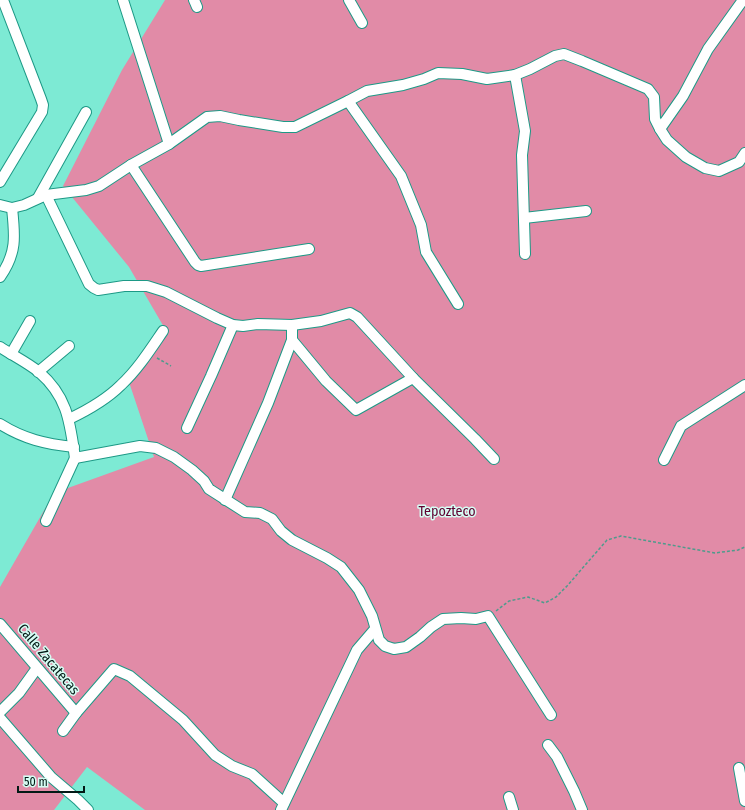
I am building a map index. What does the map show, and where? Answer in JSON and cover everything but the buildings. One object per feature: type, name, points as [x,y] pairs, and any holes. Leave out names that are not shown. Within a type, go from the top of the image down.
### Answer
[{"type":"street","points":[[0,182],[42,112],[43,105],[42,98],[3,0]]},
{"type":"street","points":[[123,0],[169,144]]},
{"type":"street","points":[[349,0],[362,23]]},
{"type":"street","points":[[660,129],[683,96],[708,49],[742,0]]},
{"type":"street","points":[[0,205],[12,208],[24,205],[42,197],[86,190],[99,186],[131,165],[169,144],[207,117],[220,116],[283,127],[295,127],[367,91],[403,85],[438,74],[462,74],[487,79],[515,75],[555,56],[564,54],[648,89],[654,97],[655,119],[660,129],[667,140],[686,157],[705,168],[719,172],[743,161]]},
{"type":"street","points":[[515,75],[525,131],[522,155],[526,254]]},
{"type":"street","points":[[348,101],[401,176],[421,225],[426,252],[458,304]]},
{"type":"street","points":[[42,197],[86,112]]},
{"type":"street","points":[[131,165],[198,265],[201,266],[308,249]]},
{"type":"street","points":[[42,197],[89,284],[98,290],[124,286],[147,286],[166,292],[233,325],[292,325],[321,321],[350,313],[357,317],[413,378],[494,459]]},
{"type":"street","points":[[0,278],[12,255],[15,235],[12,208]]},
{"type":"street","points":[[524,218],[586,211]]},
{"type":"street","points":[[11,354],[30,321]]},
{"type":"street","points":[[187,428],[212,376],[233,325]]},
{"type":"street","points":[[225,500],[268,403],[292,340],[292,325]]},
{"type":"street","points":[[69,419],[99,403],[120,386],[148,353],[162,330]]},
{"type":"street","points":[[292,340],[326,381],[356,410],[413,378]]},
{"type":"street","points":[[38,372],[69,346]]},
{"type":"street","points":[[0,347],[38,372],[54,386],[65,405],[69,419],[75,458],[46,521]]},
{"type":"street","points":[[664,460],[681,426],[745,386]]},
{"type":"street","points":[[0,424],[33,440],[74,446]]},
{"type":"street","points":[[75,458],[140,446],[156,448],[174,457],[192,470],[204,481],[209,489],[225,500],[245,512],[260,512],[272,519],[281,531],[292,540],[342,567],[360,590],[372,616],[379,640],[384,646],[394,649],[406,647],[443,619],[476,619],[488,616],[551,715]]},
{"type":"street","name":"Calle Zacatecas","points":[[0,624],[76,713]]},
{"type":"street","points":[[63,731],[76,713],[114,669],[130,676],[183,720],[215,755],[232,766],[252,774],[282,806],[357,650],[375,629]]},
{"type":"street","points":[[0,712],[19,692],[37,668]]},
{"type":"street","points":[[0,718],[51,777],[88,810]]},
{"type":"street","points":[[548,745],[557,757],[582,810]]},
{"type":"street","points":[[740,768],[745,801]]},
{"type":"street","points":[[509,797],[513,810]]},
{"type":"path","points":[[148,353],[172,366]]},
{"type":"path","points":[[488,616],[509,601],[528,597],[545,603],[556,597],[607,540],[621,536],[715,553],[738,550],[745,547]]},
{"type":"green space","name":"Tepozteco","points":[[165,0],[745,0],[745,810],[145,810],[87,767],[54,810],[0,810],[0,587],[54,493],[154,457],[129,382],[168,334],[129,267],[63,186],[122,70]]}]
